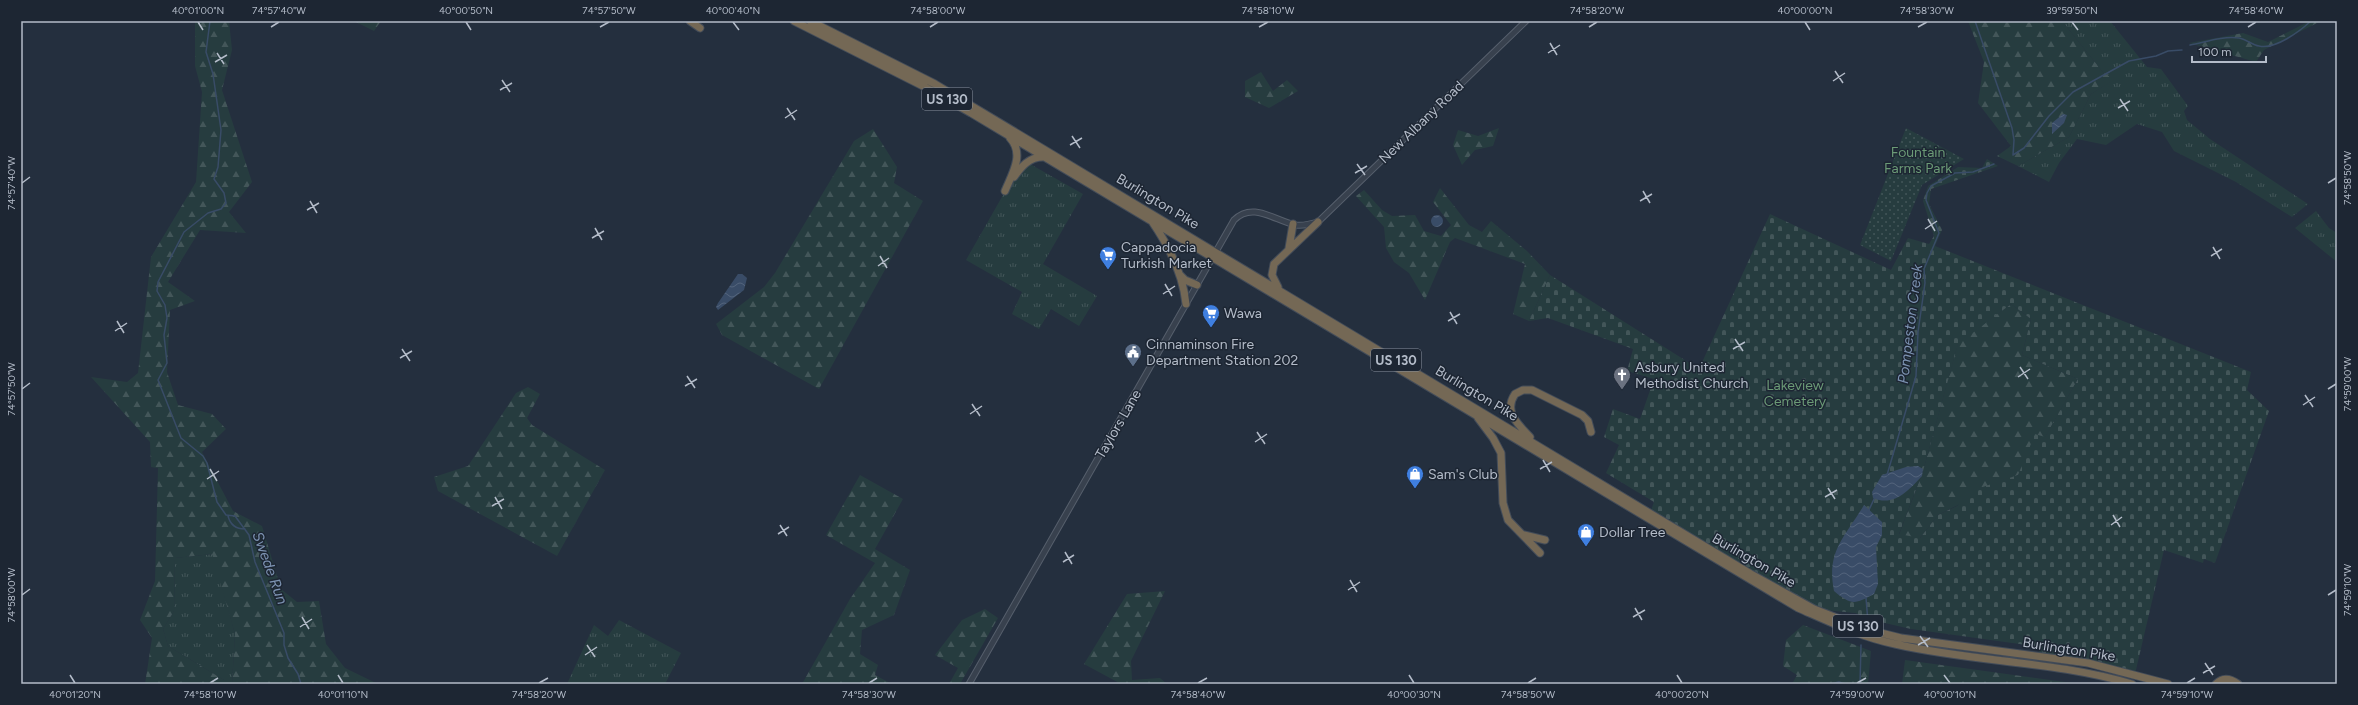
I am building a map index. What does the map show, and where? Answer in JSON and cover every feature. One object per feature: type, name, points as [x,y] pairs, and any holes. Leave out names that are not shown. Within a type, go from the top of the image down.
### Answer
[{"type":"highway","points":[[690,21],[700,28]]},
{"type":"highway","name":"Burlington Pike","points":[[794,21],[925,87],[1152,221],[1281,290],[1782,592],[1814,608],[1865,629],[1901,638],[1954,647],[2088,663],[2168,684]]},
{"type":"highway","name":"Burlington Pike","points":[[810,21],[935,84],[1476,415],[1757,585],[1798,608],[1846,630],[1896,644],[2087,674],[2132,684]]},
{"type":"highway","points":[[1006,134],[1014,143],[1018,154],[1005,191],[1023,166],[1033,159],[1043,157]]},
{"type":"highway","points":[[1152,221],[1170,250],[1184,287],[1186,304]]},
{"type":"highway","points":[[1281,290],[1272,275],[1272,269],[1287,251],[1318,222]]},
{"type":"highway","points":[[1287,251],[1291,242],[1293,224]]},
{"type":"highway","points":[[1179,273],[1185,280],[1196,285]]},
{"type":"highway","points":[[1535,443],[1511,415],[1511,400],[1515,394],[1523,390],[1532,390],[1582,415],[1588,421],[1591,432]]},
{"type":"highway","points":[[1476,415],[1494,438],[1501,453],[1504,512],[1508,520],[1520,534],[1540,553]]},
{"type":"highway","points":[[1520,534],[1545,540]]},
{"type":"highway","points":[[2216,684],[2223,680],[2231,679],[2238,684]]},
{"type":"street","name":"New Albany Road","points":[[1318,222],[1526,21]]},
{"type":"street","name":"Taylors Lane","points":[[969,684],[1234,220],[1240,214],[1258,212],[1293,224]]},
{"type":"street","points":[[1293,224],[1318,222]]},
{"type":"green space","points":[[195,21],[229,21],[232,50],[222,90],[252,182],[229,212],[246,233],[200,230],[168,282],[195,301],[170,310],[167,372],[178,405],[212,414],[226,429],[202,452],[233,511],[262,526],[281,589],[297,602],[319,601],[326,644],[345,668],[378,684],[232,684],[235,634],[212,554],[175,558],[174,611],[163,629],[168,646],[224,680],[224,684],[145,684],[152,638],[140,620],[155,581],[158,468],[151,467],[150,442],[91,377],[127,382],[138,373],[151,257],[196,182],[202,92],[195,66]]},
{"type":"green space","points":[[354,21],[381,21],[374,31]]},
{"type":"green space","points":[[1968,21],[2062,21],[2102,71],[2114,80],[2091,94],[2069,137],[2018,166],[1997,156],[2011,146],[1978,103],[1984,62]]},
{"type":"green space","points":[[2062,21],[2110,21],[2147,67],[2161,69],[2188,106],[2184,111],[2187,120],[2210,139],[2308,204],[2292,217],[2236,182],[2174,151],[2162,132],[2137,124],[2106,145],[2077,139],[2059,163],[2049,182],[2018,166],[2069,137],[2091,94],[2113,80],[2102,71]]},
{"type":"green space","points":[[2310,21],[2321,21],[2264,50],[2256,62],[2189,43],[2243,33],[2268,42]]},
{"type":"green space","points":[[1261,72],[1273,91],[1287,80],[1298,91],[1269,108],[1245,97],[1245,81]]},
{"type":"green space","points":[[1499,128],[1493,146],[1475,150],[1462,165],[1453,145],[1458,130],[1478,136]]},
{"type":"green space","name":"Fountain Farms Park","points":[[1906,128],[1964,159],[1922,185],[1891,261],[1860,245]]},
{"type":"green space","points":[[873,129],[897,167],[894,183],[923,201],[819,389],[722,335],[716,324],[764,287],[775,273],[854,141]]},
{"type":"green space","name":"Lakeview Cemetery","points":[[1987,159],[1998,166],[1931,189],[1929,204],[1942,230],[1935,246],[2251,372],[2247,390],[2269,411],[2215,563],[2204,559],[2203,563],[2164,550],[2135,674],[2037,656],[2041,647],[1911,629],[1876,621],[1855,613],[1814,609],[1650,513],[1654,502],[1606,473],[1619,445],[1604,437],[1613,409],[1640,419],[1654,379],[1627,371],[1633,349],[1548,318],[1529,321],[1550,275],[1699,369],[1770,214],[1891,270],[1908,238],[1929,244],[1934,236],[1923,201],[1928,186],[1958,167],[1982,168]],"holes":[[[2011,304],[2031,319],[2022,355],[2078,379],[2045,437],[2035,434],[2018,475],[1974,490],[1957,506],[1938,515],[1920,538],[1899,534],[1923,471],[1958,344]]]},
{"type":"green space","points":[[1023,160],[1083,194],[1043,264],[1097,296],[1079,326],[1051,309],[1039,329],[1012,314],[1022,292],[966,260]]},
{"type":"green space","points":[[1440,188],[1469,225],[1482,232],[1491,221],[1527,251],[1550,275],[1529,321],[1513,314],[1525,264],[1455,238],[1450,242],[1425,300],[1409,273],[1394,262],[1386,248],[1384,227],[1356,196],[1364,190],[1382,210],[1392,216],[1415,215],[1424,231],[1441,236],[1451,225],[1433,202]]},
{"type":"green space","points":[[2316,211],[2329,228],[2337,233],[2337,262],[2295,228]]},
{"type":"green space","points":[[2011,304],[2031,319],[2022,355],[2078,379],[2026,471],[1938,515],[1916,543],[1897,540],[1923,471],[1958,343]]},
{"type":"green space","points":[[528,387],[540,394],[527,418],[532,425],[605,470],[557,556],[438,491],[434,477],[468,466],[516,393]]},
{"type":"green space","points":[[860,475],[903,499],[875,549],[910,570],[894,615],[862,630],[860,654],[878,665],[875,675],[892,684],[802,684],[850,599],[875,563],[826,535]]},
{"type":"green space","points":[[213,554],[235,634],[232,684],[224,684],[224,680],[168,646],[163,629],[174,611],[175,558]]},
{"type":"green space","points":[[1165,591],[1131,661],[1132,680],[1160,678],[1167,684],[1121,684],[1084,664],[1127,594]]},
{"type":"green space","points":[[985,609],[998,618],[960,684],[949,684],[958,668],[935,655],[962,620]]},
{"type":"green space","points":[[619,620],[681,653],[665,684],[567,684],[594,625],[608,636]]},
{"type":"green space","points":[[1803,625],[1871,651],[1868,684],[1792,684],[1797,675],[1783,666],[1786,640]]},
{"type":"green space","points":[[1905,660],[2080,684],[1902,684]]},
{"type":"water","points":[[2063,114],[2067,115],[2064,123],[2052,134],[2052,123]]},
{"type":"water","points":[[1439,215],[1442,216],[1442,226],[1435,227],[1432,226],[1431,219],[1432,216]]},
{"type":"water","points":[[738,274],[742,274],[747,278],[744,290],[718,310],[716,307],[718,303]]},
{"type":"water","points":[[1918,466],[1923,469],[1922,476],[1906,492],[1894,499],[1881,500],[1873,498],[1872,492],[1882,475],[1906,467]]},
{"type":"water","points":[[1864,505],[1882,522],[1882,535],[1876,547],[1878,584],[1874,594],[1854,602],[1845,599],[1834,591],[1832,577],[1833,565],[1839,545]]},
{"type":"waterway","name":"Swede Run","points":[[210,21],[206,52],[213,74],[221,130],[218,167],[214,179],[224,193],[226,203],[221,209],[208,213],[184,232],[158,282],[157,291],[165,305],[167,318],[164,335],[167,363],[158,380],[181,438],[203,456],[207,463],[217,502],[226,515],[235,516],[249,535],[255,562],[284,633],[284,645],[288,658],[298,674],[301,684]]},
{"type":"waterway","points":[[1975,21],[2012,128],[2014,140],[2013,155]]},
{"type":"waterway","name":"Pompeston Creek","points":[[2190,45],[2233,38],[2239,38],[2259,46],[2272,45],[2287,39],[2311,21]]},
{"type":"waterway","name":"Pompeston Creek","points":[[2013,155],[2024,148],[2049,116],[2073,92],[2129,61],[2156,56],[2168,51],[2182,50]]},
{"type":"waterway","name":"Pompeston Creek","points":[[1887,475],[1916,376],[1918,332],[1925,283],[1924,269],[1939,233],[1926,200],[1927,193],[1931,186],[1955,173],[1973,172],[1994,164]]},
{"type":"waterway","name":"Pompeston Creek","points":[[1868,512],[1875,497]]},
{"type":"waterway","points":[[228,516],[234,526],[245,529]]},
{"type":"waterway","name":"Pompeston Creek","points":[[1866,598],[1868,622]]},
{"type":"waterway","name":"Pompeston Creek","points":[[1860,684],[1861,645]]},
{"type":"waterway","name":"Pompeston Creek","points":[[1830,684],[1839,682],[1845,684]]},
{"type":"place","name":"Cappadocia Turkish Market","points":[[1108,270]]},
{"type":"place","name":"Wawa","points":[[1211,328]]},
{"type":"place","name":"Cinnaminson Fire Department Station 202","points":[[1133,367]]},
{"type":"place","name":"Asbury United Methodist Church","points":[[1622,390]]},
{"type":"place","name":"Sam's Club","points":[[1415,489]]},
{"type":"place","name":"Dollar Tree","points":[[1586,547]]}]
